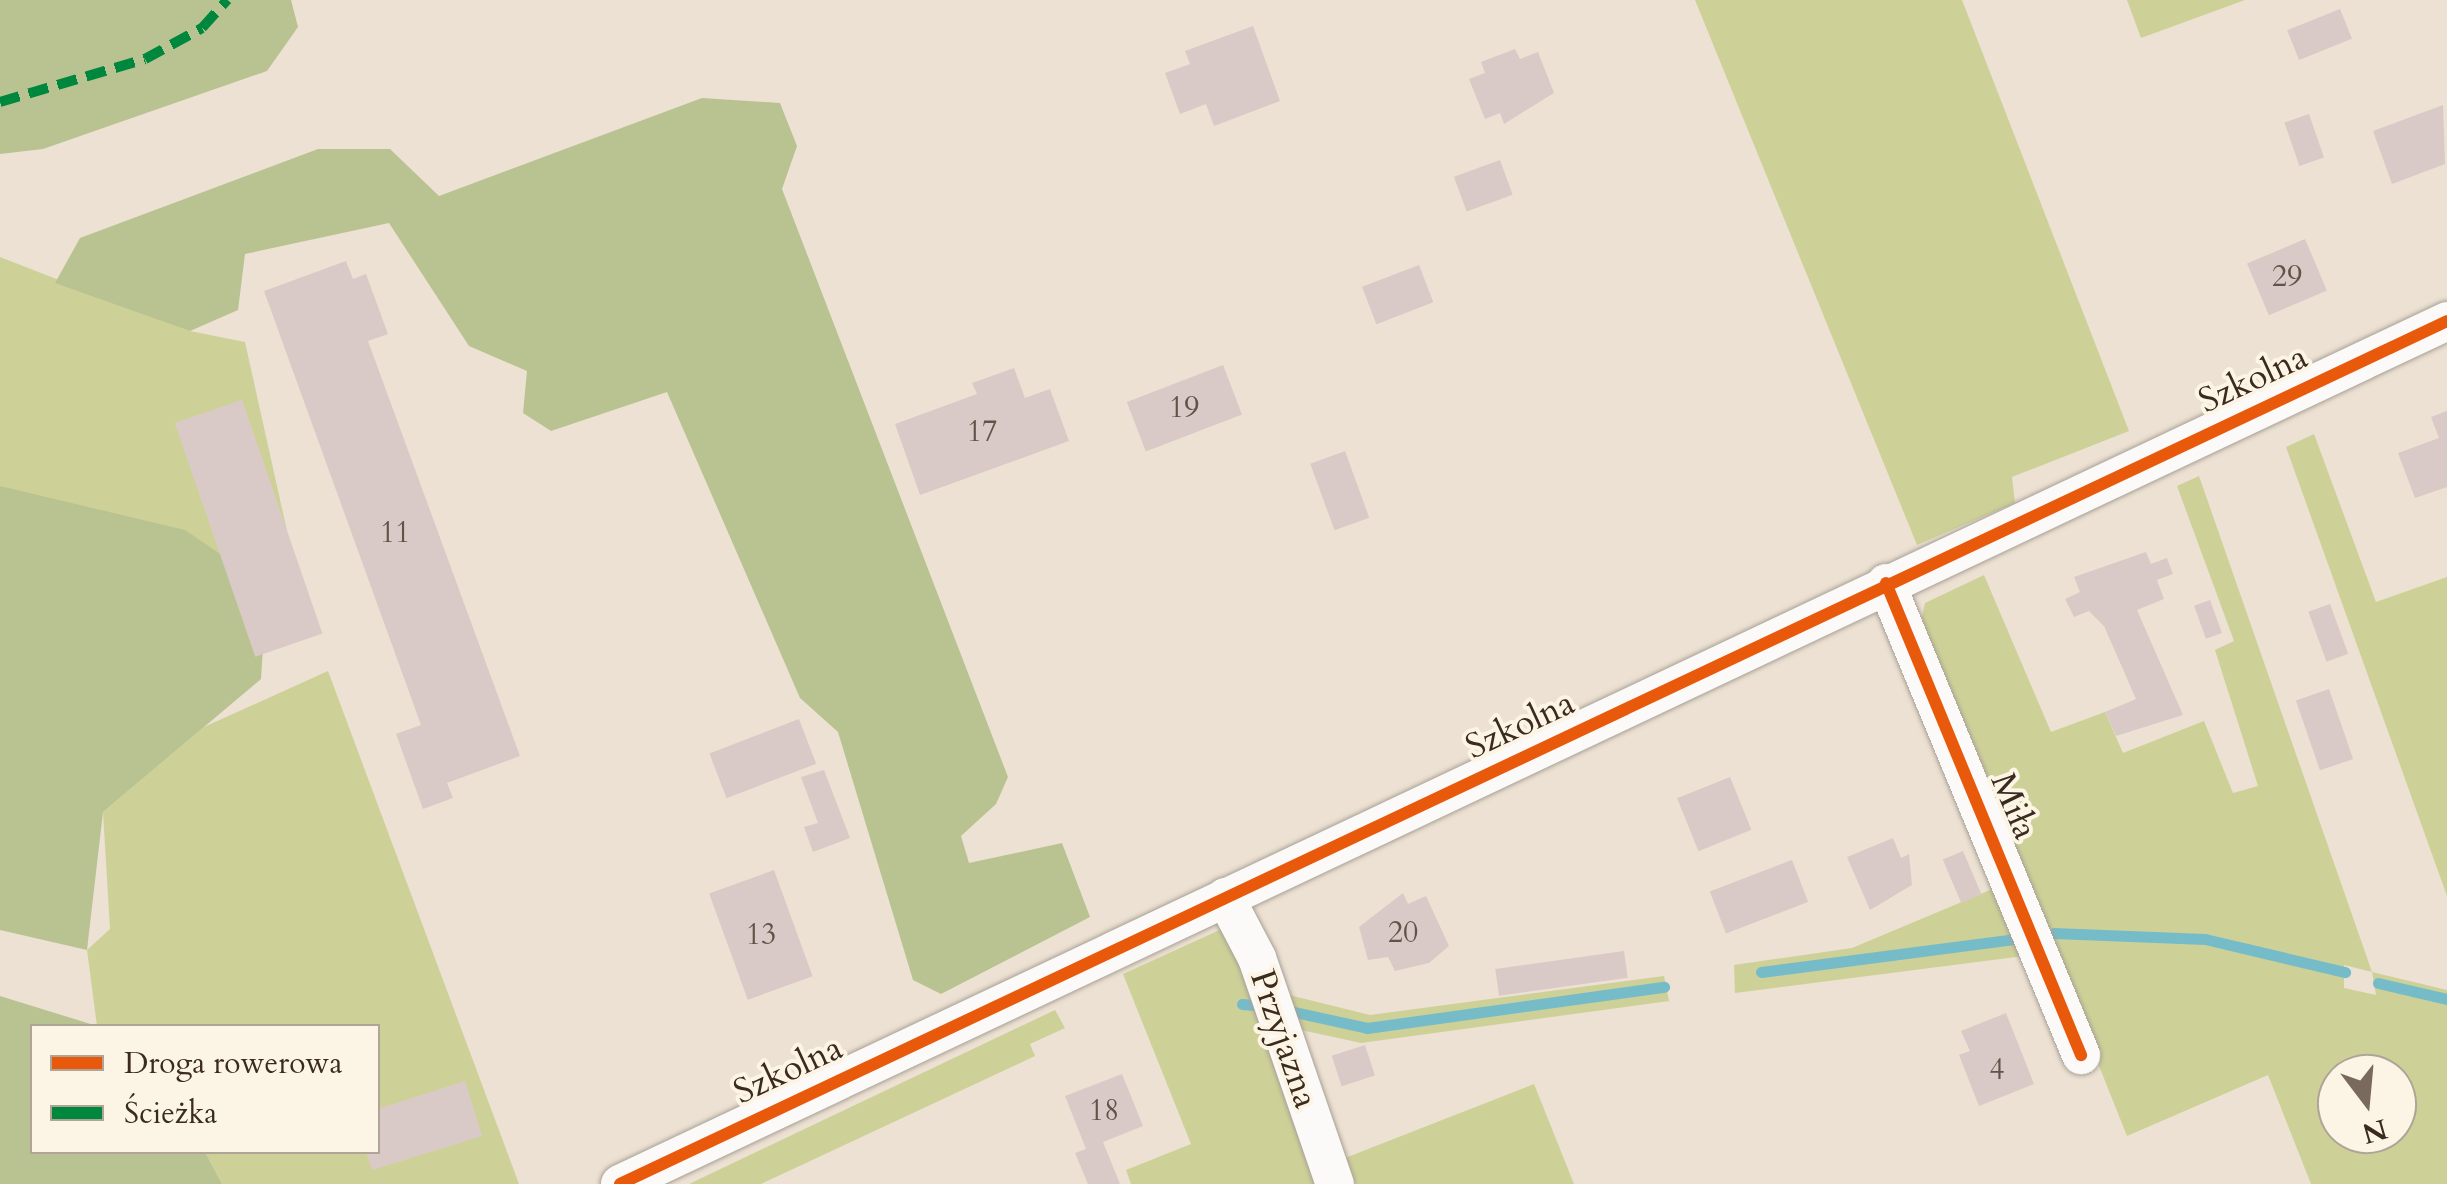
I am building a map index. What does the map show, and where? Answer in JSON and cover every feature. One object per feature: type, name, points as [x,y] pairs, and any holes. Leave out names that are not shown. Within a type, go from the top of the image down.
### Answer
[{"type":"street","name":"Szkolna","points":[[620,1184],[2447,321]]},
{"type":"street","name":"Miła","points":[[1886,583],[2081,1056]]},
{"type":"street","name":"Przyjazna","points":[[1225,898],[1256,958],[1335,1184]]},
{"type":"green space","points":[[0,0],[291,0],[298,27],[267,71],[43,149],[0,154]]},
{"type":"green space","points":[[1695,0],[1962,0],[2129,431],[2012,477],[2015,503],[1917,545]]},
{"type":"green space","points":[[2127,0],[2245,0],[2141,38]]},
{"type":"green space","points":[[702,98],[780,103],[797,146],[782,189],[1008,777],[996,804],[961,836],[969,863],[1062,843],[1090,917],[941,994],[913,980],[838,732],[800,698],[667,392],[551,431],[523,413],[527,371],[469,346],[389,223],[245,254],[238,310],[190,331],[55,283],[80,238],[318,149],[390,149],[439,196]]},
{"type":"green space","points":[[0,257],[190,331],[245,342],[297,576],[267,586],[0,486]]},
{"type":"green space","points":[[2314,434],[2376,602],[2447,577],[2447,896],[2286,447]]},
{"type":"green space","points":[[2199,476],[2372,972],[2447,990],[2447,1184],[2311,1184],[2268,1075],[2127,1136],[1921,621],[1925,603],[1984,575],[2051,732],[2105,712],[2123,753],[2204,721],[2233,793],[2258,786],[2215,650],[2234,641],[2177,486]],"holes":[[[2344,965],[2372,972],[2376,995],[2344,988]]]},
{"type":"green space","points":[[0,486],[185,530],[267,586],[261,679],[103,812],[87,950],[0,930]]},
{"type":"green space","points":[[328,671],[519,1184],[222,1184],[206,1154],[380,1154],[380,1024],[97,1024],[87,950],[110,929],[103,812],[204,727]]},
{"type":"green space","points":[[1995,888],[2024,956],[1735,993],[1734,965],[1852,948]]},
{"type":"green space","points":[[1224,928],[1323,1184],[1131,1184],[1126,1170],[1191,1144],[1123,974]]},
{"type":"green space","points":[[1664,976],[1669,1001],[1361,1043],[1292,1028],[1281,993],[1370,1015]]},
{"type":"green space","points":[[0,996],[91,1024],[30,1024],[30,1154],[206,1154],[222,1184],[0,1184]]},
{"type":"green space","points":[[1055,1010],[1065,1028],[1030,1044],[1035,1056],[761,1184],[689,1184]]},
{"type":"green space","points":[[1534,1084],[1574,1184],[1356,1184],[1345,1158]]},
{"type":"building","points":[[2340,9],[2352,39],[2299,60],[2287,30]]},
{"type":"building","points":[[1253,26],[1280,101],[1214,126],[1206,104],[1180,114],[1165,73],[1190,64],[1185,51]]},
{"type":"building","points":[[1515,49],[1520,59],[1538,52],[1554,93],[1504,124],[1500,113],[1485,119],[1469,79],[1485,73],[1481,62]]},
{"type":"building","points":[[2443,105],[2445,164],[2392,184],[2373,131]]},
{"type":"building","points":[[2309,114],[2324,157],[2299,166],[2284,122]]},
{"type":"building","points":[[1500,160],[1513,195],[1467,212],[1454,177]]},
{"type":"building","points":[[2305,239],[2327,291],[2269,315],[2247,264]]},
{"type":"building","points":[[346,261],[353,279],[366,274],[388,334],[368,341],[520,756],[447,783],[453,798],[423,809],[396,734],[421,725],[264,291]]},
{"type":"building","points":[[1419,265],[1433,302],[1376,324],[1362,287]]},
{"type":"building","points":[[1223,365],[1242,414],[1146,451],[1127,402]]},
{"type":"building","points":[[1014,368],[1025,398],[1050,389],[1069,441],[920,495],[895,424],[977,394],[972,383]]},
{"type":"building","points":[[242,400],[322,634],[255,657],[175,423]]},
{"type":"building","points":[[2447,411],[2447,487],[2415,498],[2398,453],[2439,438],[2431,417]]},
{"type":"building","points":[[1345,451],[1369,518],[1335,530],[1310,464]]},
{"type":"building","points":[[2146,552],[2151,564],[2167,558],[2173,574],[2157,580],[2164,599],[2137,610],[2183,715],[2116,736],[2105,712],[2136,699],[2104,626],[2089,611],[2074,617],[2065,599],[2080,592],[2074,577]]},
{"type":"building","points":[[2210,600],[2222,633],[2206,639],[2194,606]]},
{"type":"building","points":[[2330,604],[2348,654],[2327,662],[2308,612]]},
{"type":"building","points":[[2329,689],[2353,759],[2320,770],[2296,700]]},
{"type":"building","points":[[799,719],[816,764],[727,798],[709,753]]},
{"type":"building","points":[[824,770],[850,838],[813,852],[804,827],[818,823],[801,777]]},
{"type":"building","points":[[1730,777],[1751,830],[1699,851],[1677,798]]},
{"type":"building","points":[[1893,838],[1901,858],[1909,854],[1912,885],[1870,910],[1847,857]]},
{"type":"building","points":[[1963,851],[1981,894],[1961,903],[1943,860]]},
{"type":"building","points":[[1792,860],[1808,902],[1726,934],[1710,892]]},
{"type":"building","points":[[774,870],[813,976],[748,1000],[709,894]]},
{"type":"building","points":[[1403,893],[1408,904],[1426,896],[1449,946],[1429,963],[1395,971],[1388,957],[1368,960],[1359,927]]},
{"type":"building","points":[[1624,951],[1628,978],[1499,996],[1495,969]]},
{"type":"building","points":[[2006,1013],[2034,1084],[1979,1106],[1959,1055],[1970,1051],[1961,1031]]},
{"type":"building","points":[[1365,1045],[1375,1075],[1342,1086],[1332,1056]]},
{"type":"building","points":[[1122,1074],[1143,1126],[1103,1142],[1120,1184],[1088,1184],[1075,1153],[1086,1149],[1065,1096]]},
{"type":"building","points":[[465,1081],[482,1136],[372,1170],[367,1154],[380,1154],[380,1108]]},
{"type":"waterway","points":[[2054,933],[2205,939],[2345,972]]},
{"type":"waterway","points":[[1761,972],[2016,939]]},
{"type":"waterway","points":[[2378,983],[2447,999]]},
{"type":"waterway","points":[[1290,1011],[1367,1028],[1664,987]]},
{"type":"waterway","points":[[1242,1004],[1254,1005]]},
{"type":"marked path","points":[[0,102],[145,59],[202,28],[227,0]]},
{"type":"cycle path","points":[[620,1184],[2447,321]]},
{"type":"cycle path","points":[[1886,583],[2081,1055]]}]
